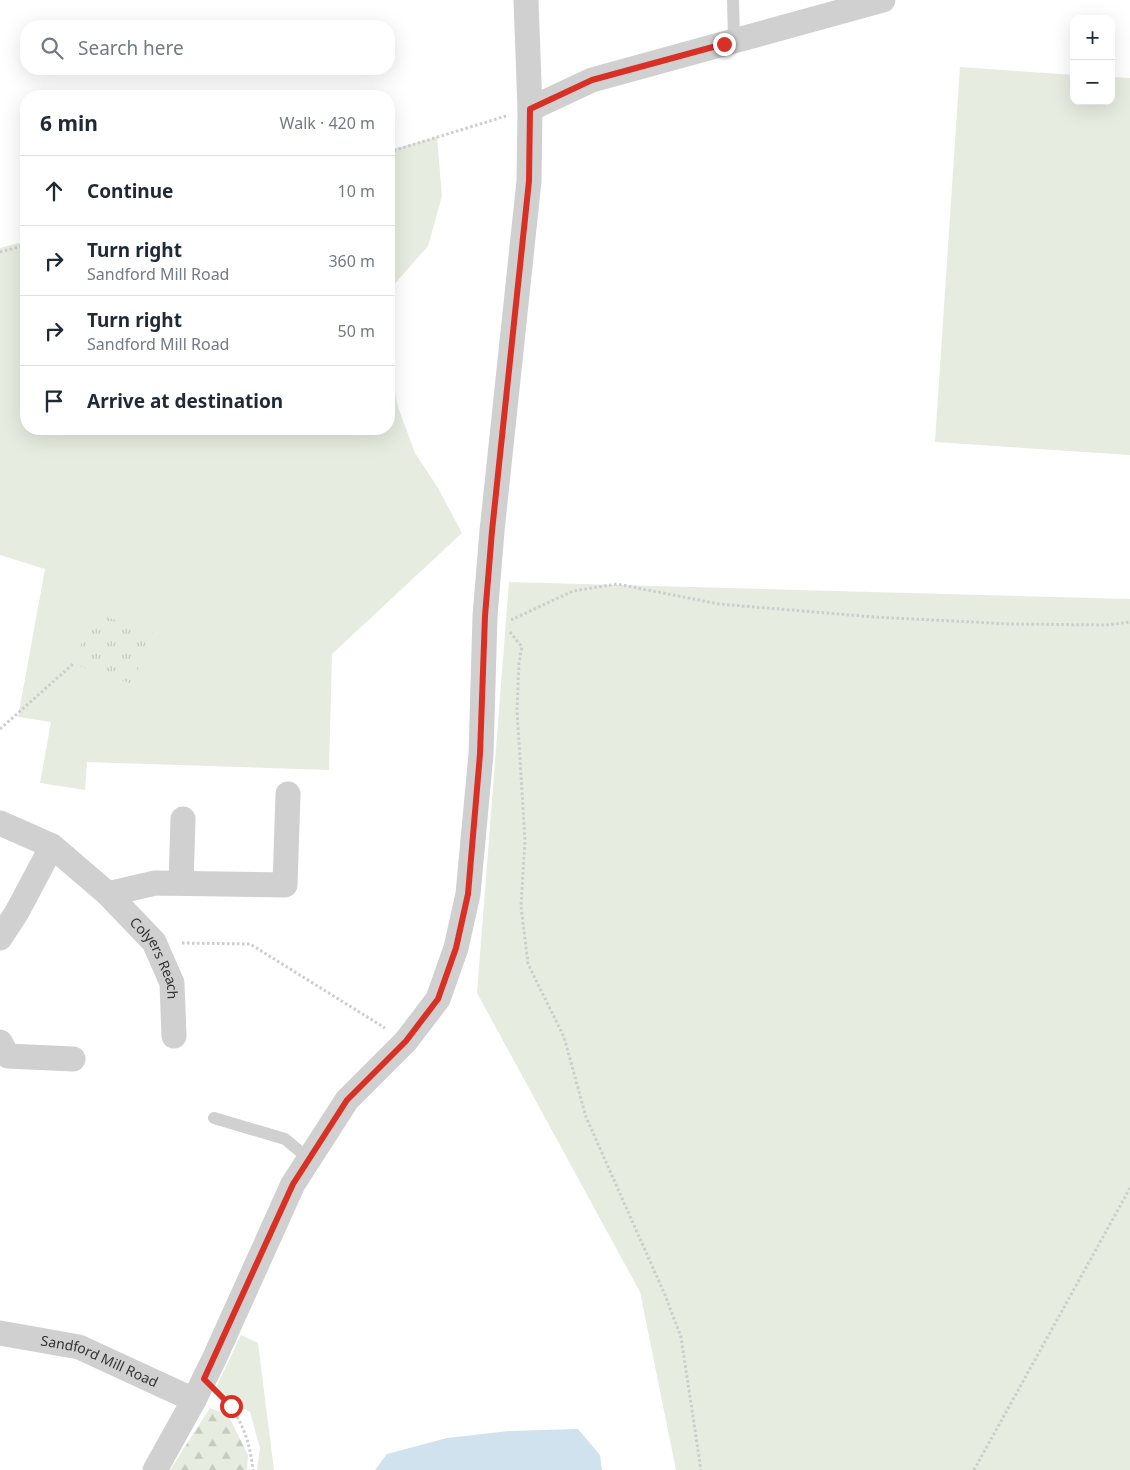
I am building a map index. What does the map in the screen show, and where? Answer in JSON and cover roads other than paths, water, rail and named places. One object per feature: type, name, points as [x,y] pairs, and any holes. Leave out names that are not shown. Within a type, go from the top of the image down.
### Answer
[{"type":"street","points":[[155,1470],[199,1390],[293,1184],[347,1100],[406,1041],[438,999],[456,948],[468,894],[480,754],[485,616],[492,531],[529,181],[530,109],[526,0]]},
{"type":"street","points":[[530,109],[592,80],[883,0]]},
{"type":"street","points":[[108,894],[155,883],[285,885],[288,794]]},
{"type":"street","points":[[181,884],[183,820]]},
{"type":"street","name":"Colyers Reach","points":[[0,823],[52,846],[108,894],[154,942],[172,983],[174,1036]]},
{"type":"street","points":[[0,938],[17,912],[52,846]]},
{"type":"street","points":[[0,1042],[8,1056],[73,1059]]},
{"type":"street","name":"Sandford Mill Road","points":[[0,1333],[79,1347],[199,1390]]},
{"type":"lane","points":[[733,0],[734,41]]},
{"type":"lane","points":[[214,1118],[285,1139],[309,1158]]},
{"type":"water","points":[[578,1429],[600,1455],[602,1470],[375,1470],[387,1454],[447,1438],[509,1431]]}]
